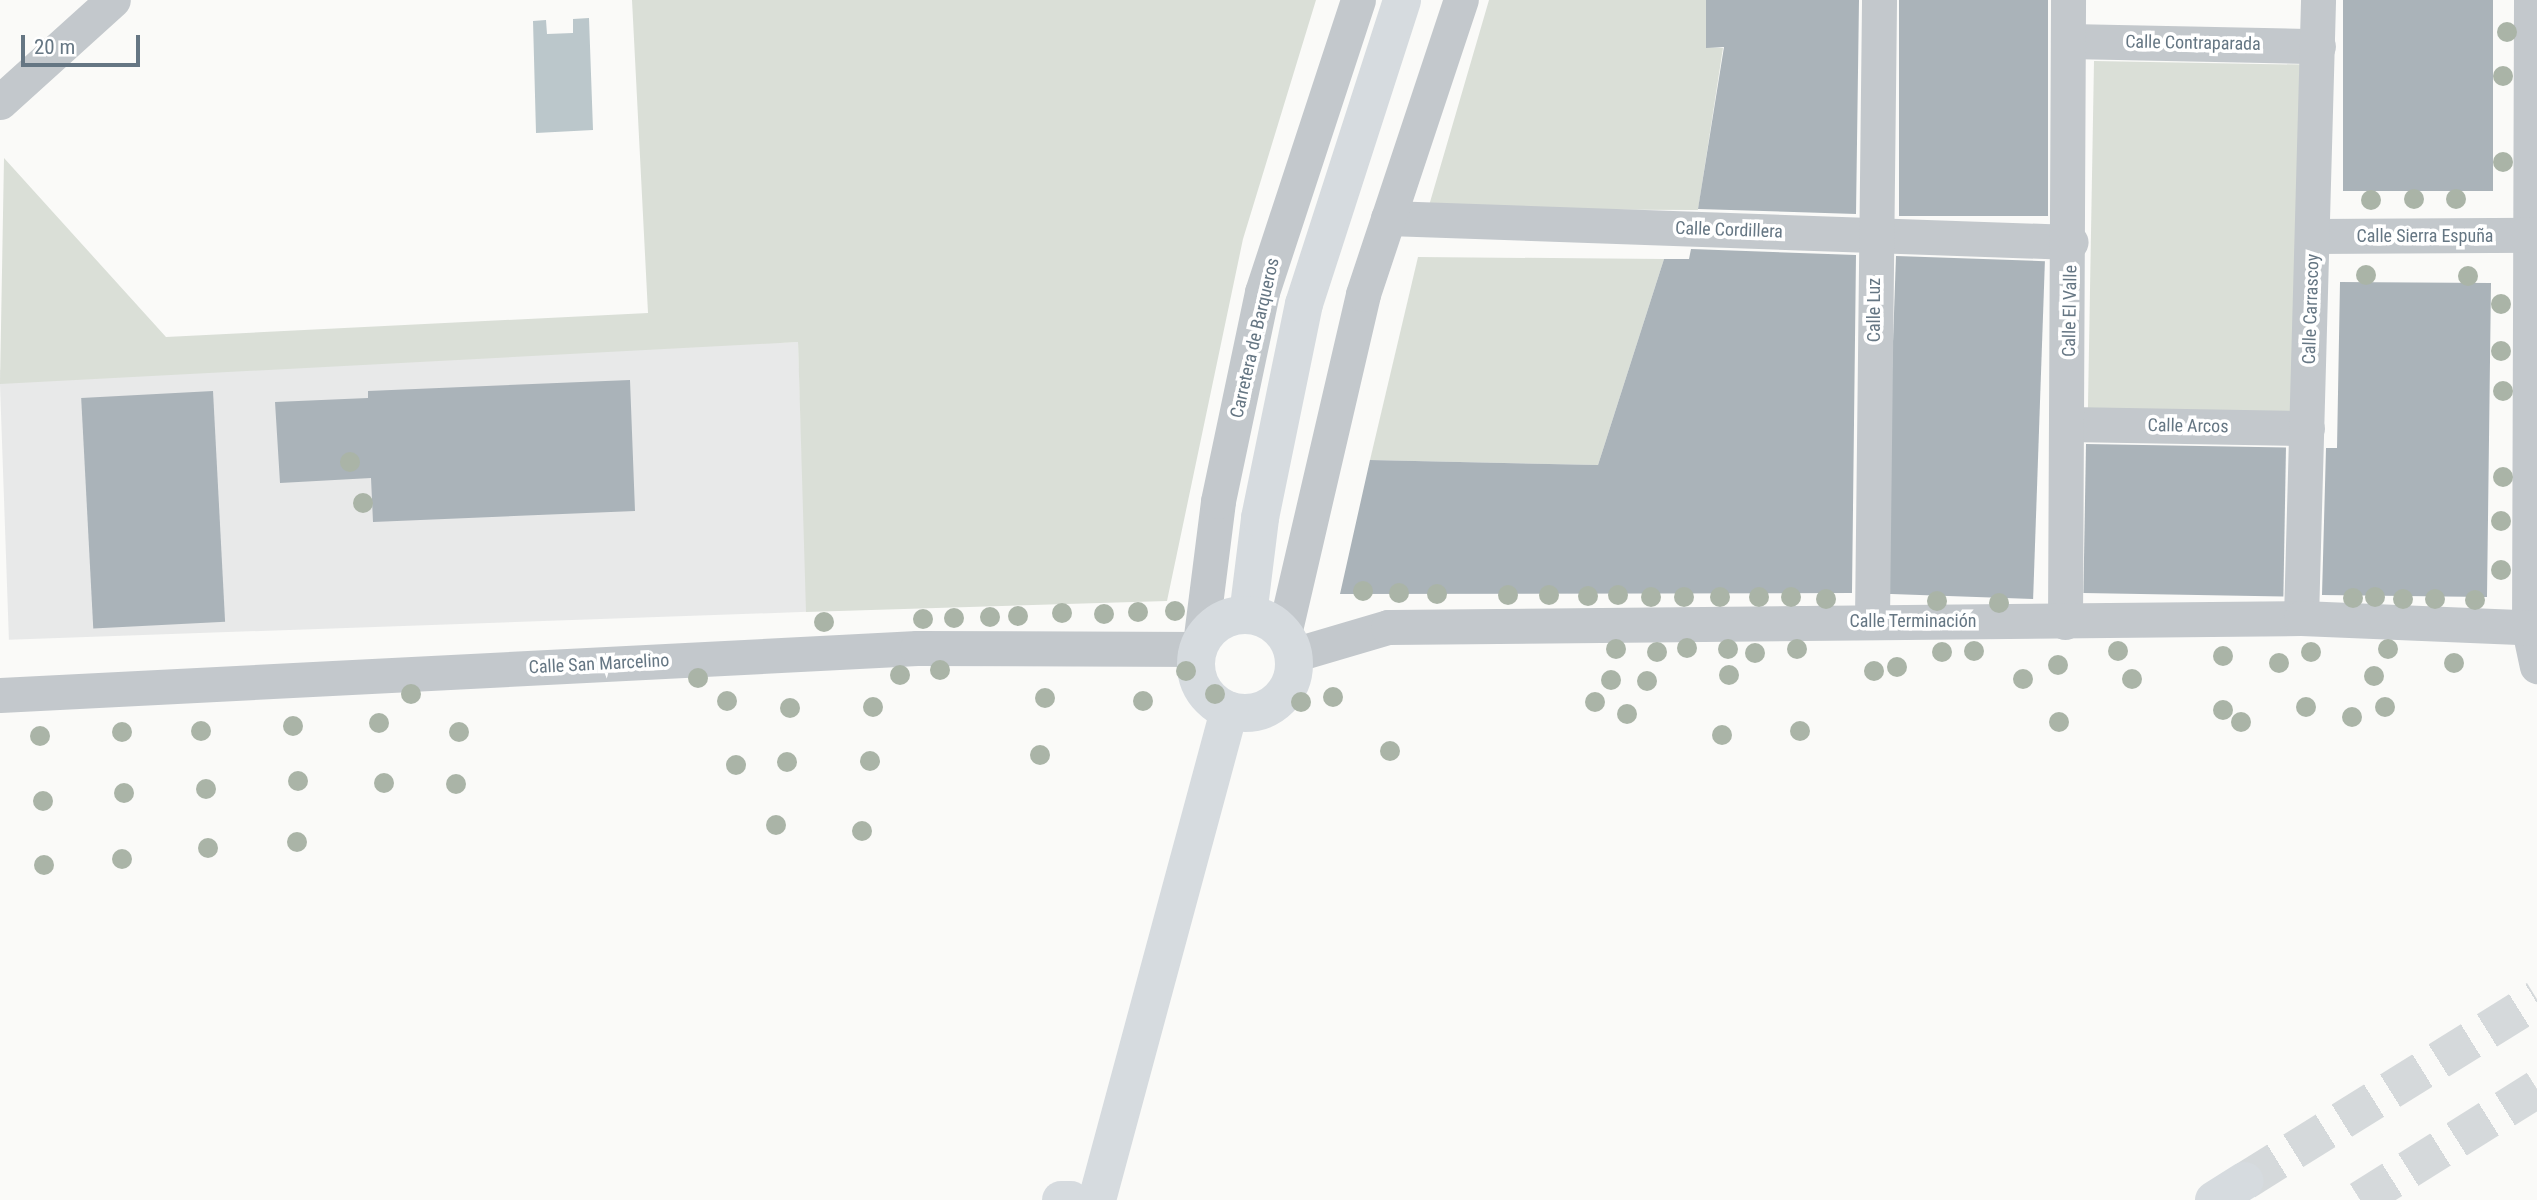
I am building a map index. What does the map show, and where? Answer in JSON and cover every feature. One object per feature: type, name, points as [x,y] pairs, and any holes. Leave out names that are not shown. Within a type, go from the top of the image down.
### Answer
[{"type":"main road","points":[[1248,615],[1261,518],[1304,304],[1402,0]]},
{"type":"main road","points":[[1248,615],[1275,624],[1289,645],[1290,684],[1272,706],[1229,711],[1205,693],[1196,664],[1199,647],[1220,622],[1248,615]]},
{"type":"main road","points":[[1097,1200],[1229,711]]},
{"type":"main road","points":[[1061,1200],[1070,1200]]},
{"type":"street","points":[[0,102],[113,0]]},
{"type":"street","name":"Carretera de Barqueros","points":[[1199,647],[1218,501],[1262,292],[1358,0]]},
{"type":"street","points":[[1289,645],[1363,294],[1461,0]]},
{"type":"street","name":"Calle Luz","points":[[1872,620],[1874,235],[1879,0]]},
{"type":"street","name":"Calle El Valle","points":[[2065,622],[2071,242],[2068,0]]},
{"type":"street","name":"Calle Carrascoy","points":[[2301,618],[2314,236],[2318,0]]},
{"type":"street","points":[[2530,0],[2534,235],[2533,628],[2537,666]]},
{"type":"street","name":"Calle Contraparada","points":[[2069,41],[2318,46]]},
{"type":"street","name":"Calle Cordillera","points":[[1388,218],[2071,242]]},
{"type":"street","name":"Calle Sierra Espuña","points":[[2314,236],[2534,235]]},
{"type":"street","name":"Calle Arcos","points":[[2068,424],[2307,428]]},
{"type":"street","name":"Calle Terminación","points":[[1289,645],[1388,627],[1872,620],[2065,622],[2301,618],[2533,628]]},
{"type":"street","name":"Calle San Marcelino","points":[[0,695],[917,648],[1199,647]]},
{"type":"shaded area","points":[[632,0],[1316,0],[1243,239],[1167,601],[806,612],[798,342],[0,384],[4,158],[166,337],[648,313]]},
{"type":"shaded area","points":[[1489,0],[1706,0],[1706,47],[1723,48],[1698,210],[1428,209]]},
{"type":"shaded area","points":[[589,18],[593,130],[536,133],[533,21],[546,20],[547,34],[573,33],[573,19]]},
{"type":"shaded area","points":[[2094,61],[2301,65],[2295,413],[2088,409]]},
{"type":"shaded area","points":[[1418,257],[1664,259],[1598,465],[1370,460]]},
{"type":"shaded area","points":[[798,342],[807,612],[9,640],[0,370]]},
{"type":"building","points":[[1706,0],[1859,0],[1856,214],[1698,209],[1724,47],[1706,48]]},
{"type":"building","points":[[1899,0],[2048,0],[2048,216],[1899,216]]},
{"type":"building","points":[[2343,0],[2493,0],[2493,191],[2343,191]]},
{"type":"building","points":[[1691,249],[1856,255],[1852,593],[1340,594],[1370,460],[1598,465],[1664,259],[1689,259]]},
{"type":"building","points":[[1896,256],[2045,261],[2033,599],[1884,594]]},
{"type":"building","points":[[2340,282],[2491,283],[2487,597],[2322,595],[2326,448],[2337,448]]},
{"type":"building","points":[[630,380],[635,511],[373,522],[371,478],[280,483],[275,402],[368,398],[368,391]]},
{"type":"building","points":[[213,391],[225,622],[93,629],[81,398]]},
{"type":"building","points":[[2086,444],[2286,447],[2283,596],[2083,593]]},
{"type":"tunnel","points":[[2245,1181],[2537,999]]},
{"type":"tunnel","points":[[2360,1200],[2537,1089]]}]
